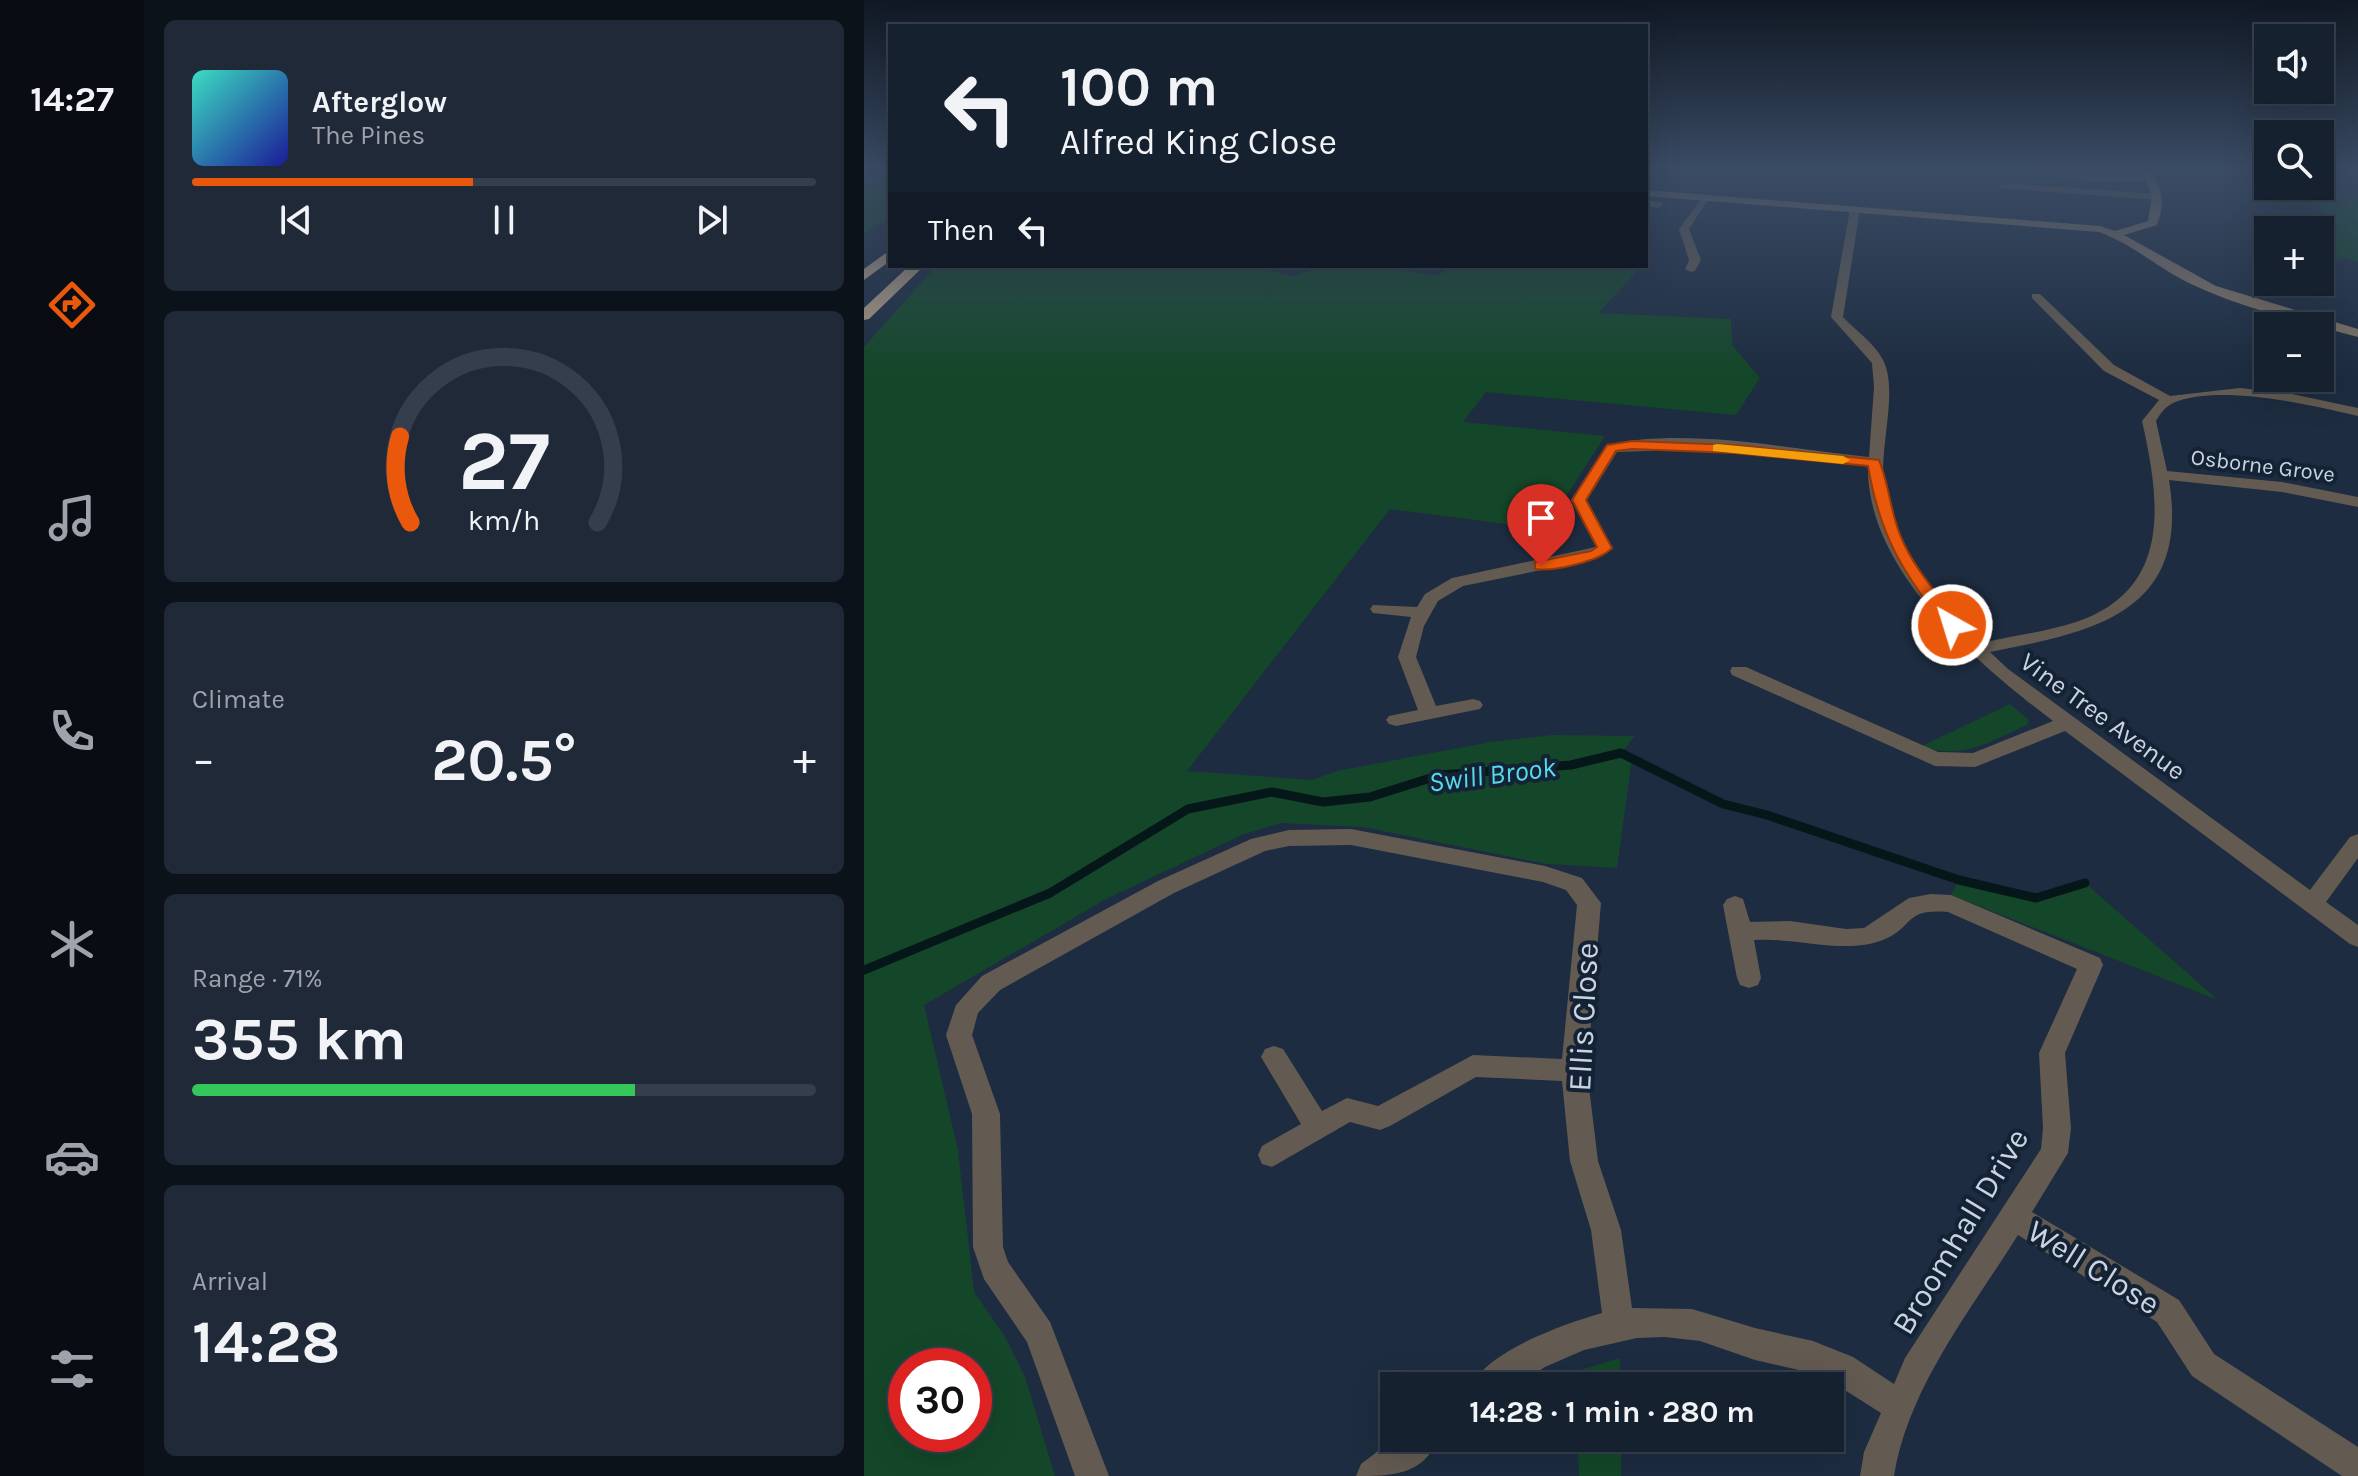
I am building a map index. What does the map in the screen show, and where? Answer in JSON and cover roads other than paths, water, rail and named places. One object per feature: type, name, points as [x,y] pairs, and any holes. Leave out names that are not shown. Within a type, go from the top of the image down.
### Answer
[{"type":"highway","points":[[864,276],[888,256]]},
{"type":"highway","points":[[864,316],[915,268]]},
{"type":"main road","points":[[2128,239],[2191,280],[2358,333]]},
{"type":"street","points":[[1688,239],[1695,260],[1691,269]]},
{"type":"street","name":"Vine Tree Avenue","points":[[1850,239],[1837,317],[1873,356],[1880,370],[1874,462],[1877,485],[1894,539],[1916,579],[1952,625],[2001,673],[2358,938]]},
{"type":"street","points":[[2036,296],[2109,368],[2168,400]]},
{"type":"street","points":[[1976,649],[2074,627],[2114,612],[2149,578],[2160,551],[2165,509],[2149,421],[2157,408],[2168,400],[2202,391],[2245,391],[2294,397],[2358,412]]},
{"type":"street","points":[[1429,713],[1407,657],[1415,626],[1431,598],[1458,582],[1596,554],[1605,548],[1579,500],[1612,448],[1632,445],[1735,449],[1874,462]]},
{"type":"street","name":"Osborne Grove","points":[[2161,475],[2282,487],[2358,502]]},
{"type":"street","points":[[1379,609],[1422,613]]},
{"type":"street","points":[[1739,671],[1935,759],[1975,760],[2066,723]]},
{"type":"street","points":[[1396,720],[1473,705]]},
{"type":"street","name":"Ellis Close","points":[[1092,1476],[1039,1333],[995,1269],[988,1247],[986,1114],[959,1035],[959,1025],[977,996],[991,983],[1166,887],[1259,845],[1289,838],[1351,837],[1545,874],[1574,884],[1589,903],[1574,1071],[1584,1161],[1606,1230],[1619,1324]]},
{"type":"street","points":[[2312,905],[2358,842]]},
{"type":"street","name":"Broomhall Drive","points":[[1740,932],[1789,930],[1864,937],[1881,931],[1911,903],[1932,901],[1951,904],[2091,965],[2052,1053],[2050,1068],[2059,1125],[2054,1153],[1916,1369],[1881,1452],[1877,1476]]},
{"type":"street","points":[[1735,905],[1749,978]]},
{"type":"street","points":[[1274,1057],[1318,1128]]},
{"type":"street","points":[[1272,1155],[1347,1110],[1380,1118],[1473,1066],[1574,1071]]},
{"type":"street","name":"Well Close","points":[[2012,1216],[2168,1311],[2203,1365],[2358,1467]]},
{"type":"street","points":[[1506,1372],[1567,1340],[1619,1324],[1659,1321],[1717,1330],[1755,1344],[1819,1358],[1841,1368],[1898,1406]]},
{"type":"street","points":[[1373,1476],[1404,1452]]},
{"type":"waterway","name":"Swill Brook","points":[[864,970],[1050,893],[1188,809],[1272,792],[1323,802],[1370,797],[1440,775],[1571,765],[1621,753],[1723,804],[1767,815],[1959,880],[2036,898],[2085,883]]}]
